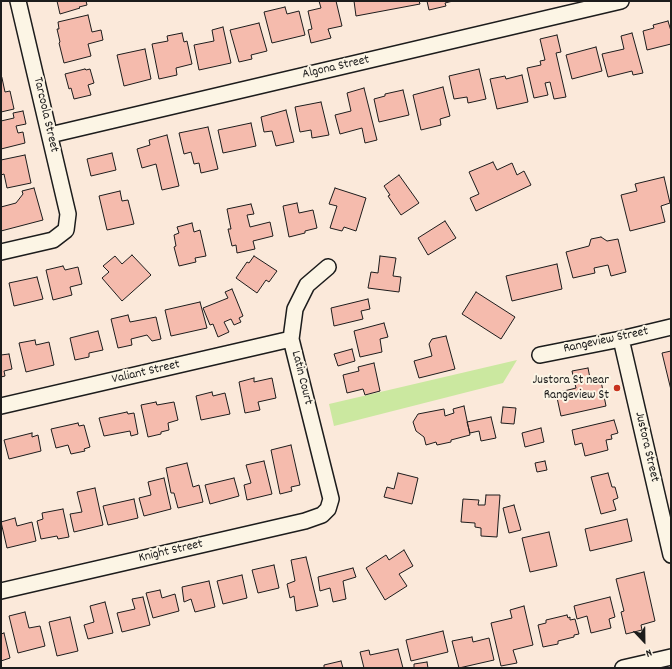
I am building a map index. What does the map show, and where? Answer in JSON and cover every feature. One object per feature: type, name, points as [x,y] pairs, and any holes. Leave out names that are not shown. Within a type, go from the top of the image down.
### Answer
[{"type":"street","name":"Tarcoola Street","points":[[1,252],[53,240],[66,230],[68,214],[18,1]]},
{"type":"street","name":"Algona Street","points":[[50,135],[621,1]]},
{"type":"street","name":"Latin Court","points":[[328,267],[307,285],[295,309],[291,339],[330,499]]},
{"type":"street","name":"Rangeview Street","points":[[540,355],[621,339],[671,327]]},
{"type":"street","name":"Valiant Street","points":[[1,406],[291,339]]},
{"type":"street","name":"Justora Street","points":[[621,339],[671,555]]},
{"type":"street","name":"Knight Street","points":[[1,591],[305,521],[322,515],[328,509],[330,499]]},
{"type":"street","points":[[623,668],[671,657]]},
{"type":"green space","points":[[517,360],[503,383],[334,426],[329,404]]},
{"type":"building","points":[[57,1],[86,1],[87,5],[60,14]]},
{"type":"building","points":[[319,1],[336,1],[342,26],[328,29],[331,38],[311,43],[308,30],[312,29],[308,11],[321,8]]},
{"type":"building","points":[[354,1],[419,1],[420,4],[356,16]]},
{"type":"building","points":[[427,1],[453,1],[445,3],[446,6],[429,10]]},
{"type":"building","points":[[285,7],[287,14],[299,11],[305,35],[272,43],[264,12]]},
{"type":"building","points":[[88,15],[92,32],[101,30],[103,40],[88,44],[91,56],[64,63],[59,43],[57,29],[59,29],[58,22]]},
{"type":"building","points":[[668,21],[671,31],[671,44],[647,50],[643,31],[654,28],[653,25]]},
{"type":"building","points":[[259,23],[267,51],[251,55],[252,59],[239,62],[230,30]]},
{"type":"building","points":[[223,27],[231,63],[199,70],[194,45],[214,41],[212,30]]},
{"type":"building","points":[[182,33],[184,42],[187,41],[192,64],[176,68],[177,75],[159,79],[152,44],[168,41],[167,36]]},
{"type":"building","points":[[632,33],[643,73],[633,75],[632,71],[608,77],[602,54],[624,49],[621,36]]},
{"type":"building","points":[[557,35],[561,52],[556,53],[566,97],[554,99],[550,82],[545,83],[548,95],[534,98],[527,68],[541,65],[540,61],[545,60],[540,39]]},
{"type":"building","points":[[596,47],[602,71],[572,79],[566,55]]},
{"type":"building","points":[[145,49],[151,79],[124,86],[117,55]]},
{"type":"building","points":[[90,69],[94,83],[88,85],[91,95],[74,99],[71,88],[69,89],[65,74]]},
{"type":"building","points":[[479,69],[486,99],[468,103],[467,97],[454,99],[449,76]]},
{"type":"building","points":[[522,75],[528,102],[497,109],[490,79],[505,76],[506,79]]},
{"type":"building","points":[[2,78],[5,92],[10,91],[14,109],[1,112],[1,79]]},
{"type":"building","points":[[443,87],[450,116],[440,119],[441,125],[421,130],[413,95]]},
{"type":"building","points":[[364,88],[377,140],[365,143],[362,128],[340,134],[335,115],[351,111],[347,93]]},
{"type":"building","points":[[403,90],[409,115],[379,122],[374,99],[385,96],[385,94]]},
{"type":"building","points":[[321,102],[329,135],[312,138],[311,130],[300,132],[295,107]]},
{"type":"building","points":[[286,110],[294,142],[276,146],[272,131],[264,132],[261,117]]},
{"type":"building","points":[[23,111],[26,124],[16,126],[18,133],[23,132],[25,143],[1,149],[1,121],[14,118],[13,113]]},
{"type":"building","points":[[251,123],[256,146],[223,153],[218,130]]},
{"type":"building","points":[[208,127],[218,169],[201,173],[199,163],[194,164],[191,152],[184,154],[179,133]]},
{"type":"building","points":[[167,135],[179,186],[162,190],[156,164],[142,168],[137,149],[150,145],[149,140]]},
{"type":"building","points":[[112,153],[116,170],[91,176],[87,159]]},
{"type":"building","points":[[25,155],[31,183],[7,188],[4,174],[1,175],[1,160]]},
{"type":"building","points":[[493,162],[497,170],[512,163],[517,175],[524,171],[531,185],[476,211],[470,198],[479,194],[469,172]]},
{"type":"building","points":[[399,175],[419,203],[401,215],[388,196],[390,195],[384,186]]},
{"type":"building","points":[[664,177],[670,203],[661,206],[665,222],[630,231],[621,195],[637,191],[635,184]]},
{"type":"building","points":[[34,188],[43,220],[1,231],[1,207],[16,203],[23,194],[22,191]]},
{"type":"building","points":[[335,188],[366,198],[356,231],[344,227],[342,231],[330,228],[337,206],[329,204]]},
{"type":"building","points":[[120,191],[122,201],[128,200],[134,224],[107,230],[99,196]]},
{"type":"building","points":[[297,203],[299,213],[313,210],[317,228],[289,237],[283,206]]},
{"type":"building","points":[[251,204],[254,214],[247,215],[250,227],[270,222],[273,236],[253,241],[255,249],[237,253],[236,245],[232,246],[228,229],[231,229],[227,209]]},
{"type":"building","points":[[445,221],[456,238],[428,255],[418,238]]},
{"type":"building","points":[[192,223],[194,232],[200,230],[206,256],[195,258],[196,262],[179,266],[174,247],[176,246],[174,235],[179,233],[177,227]]},
{"type":"building","points":[[601,237],[607,241],[618,239],[626,272],[611,276],[608,265],[594,268],[595,273],[573,278],[566,252],[589,246],[591,239]]},
{"type":"building","points":[[132,255],[151,275],[122,301],[102,278],[109,272],[103,266],[115,256],[122,264]]},
{"type":"building","points":[[254,256],[277,271],[269,282],[266,280],[257,293],[236,278],[247,262],[249,263]]},
{"type":"building","points":[[380,256],[396,258],[393,276],[401,277],[399,292],[368,288],[371,272],[378,273]]},
{"type":"building","points":[[557,264],[562,289],[512,301],[506,276]]},
{"type":"building","points":[[63,266],[65,270],[78,267],[82,284],[70,287],[72,295],[53,300],[46,270]]},
{"type":"building","points":[[37,277],[43,299],[14,306],[9,283]]},
{"type":"building","points":[[232,289],[243,316],[239,318],[241,322],[234,325],[231,319],[224,322],[229,332],[218,337],[213,324],[210,325],[203,308],[228,298],[225,292]]},
{"type":"building","points":[[476,292],[515,317],[501,339],[462,314]]},
{"type":"building","points":[[368,299],[370,309],[361,311],[363,319],[334,326],[331,308]]},
{"type":"building","points":[[200,302],[207,328],[171,336],[165,310]]},
{"type":"building","points":[[128,315],[130,322],[156,317],[161,339],[152,341],[147,335],[131,339],[132,345],[118,348],[111,319]]},
{"type":"building","points":[[384,323],[388,337],[380,339],[382,352],[360,357],[354,331]]},
{"type":"building","points":[[98,331],[103,350],[89,353],[89,357],[75,360],[70,338]]},
{"type":"building","points":[[446,336],[455,369],[419,378],[414,361],[432,356],[429,344],[432,339]]},
{"type":"building","points":[[35,340],[36,345],[49,342],[54,365],[26,372],[19,343]]},
{"type":"building","points":[[352,349],[355,361],[338,366],[334,354]]},
{"type":"building","points":[[671,351],[671,390],[662,353]]},
{"type":"building","points":[[9,354],[12,369],[4,371],[5,376],[1,377],[1,355]]},
{"type":"building","points":[[374,363],[380,391],[365,395],[363,389],[347,393],[343,375],[359,371],[358,367]]},
{"type":"building","points":[[588,368],[591,383],[601,381],[606,406],[561,416],[556,393],[576,388],[572,371]]},
{"type":"building","points":[[254,378],[254,382],[272,378],[276,398],[258,402],[260,410],[245,413],[239,382]]},
{"type":"building","points":[[212,392],[213,396],[225,393],[230,414],[201,420],[196,396]]},
{"type":"building","points":[[156,402],[157,405],[174,402],[178,420],[168,423],[169,430],[161,432],[161,434],[148,437],[141,405]]},
{"type":"building","points":[[464,406],[470,435],[451,440],[451,442],[437,445],[436,442],[426,445],[424,437],[416,431],[413,422],[418,414],[444,409],[445,416],[454,413],[453,409]]},
{"type":"building","points":[[503,407],[516,408],[514,424],[501,423]]},
{"type":"building","points":[[127,412],[128,414],[134,413],[138,434],[131,436],[130,431],[104,436],[99,418]]},
{"type":"building","points":[[491,417],[496,438],[481,441],[479,431],[470,433],[467,422]]},
{"type":"building","points":[[614,420],[618,433],[611,435],[612,439],[606,440],[608,450],[585,456],[582,443],[575,445],[572,430]]},
{"type":"building","points":[[78,423],[79,426],[84,425],[90,447],[84,449],[85,451],[71,454],[68,445],[56,448],[51,429]]},
{"type":"building","points":[[541,428],[544,442],[525,447],[522,433]]},
{"type":"building","points":[[32,433],[32,437],[38,435],[41,451],[9,459],[4,440]]},
{"type":"building","points":[[291,445],[300,485],[291,487],[292,491],[280,494],[271,450]]},
{"type":"building","points":[[264,461],[272,494],[247,500],[244,485],[251,483],[246,465]]},
{"type":"building","points":[[545,461],[547,470],[537,472],[535,463]]},
{"type":"building","points":[[187,463],[193,487],[199,485],[203,502],[178,508],[174,493],[171,493],[166,468]]},
{"type":"building","points":[[398,473],[418,478],[412,504],[384,497],[387,487],[394,489]]},
{"type":"building","points":[[608,473],[612,487],[615,487],[618,498],[613,500],[616,510],[601,514],[591,477]]},
{"type":"building","points":[[164,478],[171,509],[144,516],[139,498],[151,495],[148,482]]},
{"type":"building","points":[[234,478],[239,496],[210,504],[205,485]]},
{"type":"building","points":[[95,488],[103,525],[74,532],[70,514],[82,512],[77,492]]},
{"type":"building","points":[[486,495],[500,495],[497,537],[481,536],[481,528],[475,527],[475,523],[461,522],[463,499],[479,500],[478,505],[485,505]]},
{"type":"building","points":[[134,499],[138,518],[108,525],[103,506]]},
{"type":"building","points":[[514,505],[521,530],[509,533],[503,508]]},
{"type":"building","points":[[63,509],[69,537],[58,539],[57,536],[41,539],[37,521],[43,519],[42,513]]},
{"type":"building","points":[[15,518],[17,526],[32,522],[36,541],[7,548],[1,522]]},
{"type":"building","points":[[627,519],[632,541],[590,551],[585,529]]},
{"type":"building","points":[[549,532],[557,566],[530,572],[522,538]]},
{"type":"building","points":[[404,550],[413,566],[399,574],[407,586],[385,600],[366,568],[386,555],[389,560]]},
{"type":"building","points":[[306,557],[318,606],[296,611],[294,596],[290,598],[287,584],[295,581],[291,560]]},
{"type":"building","points":[[274,565],[279,588],[258,593],[252,570]]},
{"type":"building","points":[[353,568],[356,577],[343,581],[346,599],[333,602],[330,588],[320,591],[318,577]]},
{"type":"building","points":[[644,572],[655,621],[641,625],[642,630],[626,634],[621,612],[624,611],[616,579]]},
{"type":"building","points":[[242,575],[247,598],[223,604],[217,581]]},
{"type":"building","points":[[209,581],[215,607],[195,612],[191,599],[184,602],[182,587]]},
{"type":"building","points":[[160,590],[162,598],[175,594],[179,611],[153,618],[146,593]]},
{"type":"building","points":[[143,597],[150,625],[122,632],[117,613],[135,609],[132,599]]},
{"type":"building","points":[[610,597],[615,617],[609,619],[611,628],[591,633],[587,616],[577,619],[574,606]]},
{"type":"building","points":[[105,602],[113,633],[88,639],[84,625],[94,622],[90,606]]},
{"type":"building","points":[[524,606],[533,645],[513,650],[517,663],[501,666],[491,623],[512,618],[510,610]]},
{"type":"building","points":[[25,612],[29,628],[40,626],[45,646],[18,653],[9,616]]},
{"type":"building","points":[[567,615],[568,618],[570,617],[570,620],[575,619],[579,634],[574,635],[574,637],[558,641],[558,644],[543,647],[538,625],[546,623],[546,620]]},
{"type":"building","points":[[70,617],[78,651],[57,656],[49,622]]},
{"type":"building","points":[[443,631],[448,652],[411,661],[406,640]]},
{"type":"building","points":[[4,633],[10,658],[1,661],[1,634]]},
{"type":"building","points":[[472,637],[473,642],[489,638],[494,660],[459,668],[452,641]]},
{"type":"building","points":[[398,649],[403,668],[364,668],[360,652],[369,650],[370,655]]},
{"type":"building","points":[[341,661],[343,668],[324,668],[324,665]]},
{"type":"building","points":[[427,662],[428,668],[414,668],[414,664]]},
{"type":"place","name":"Justora St near Rangeview St","points":[[617,388]]}]
